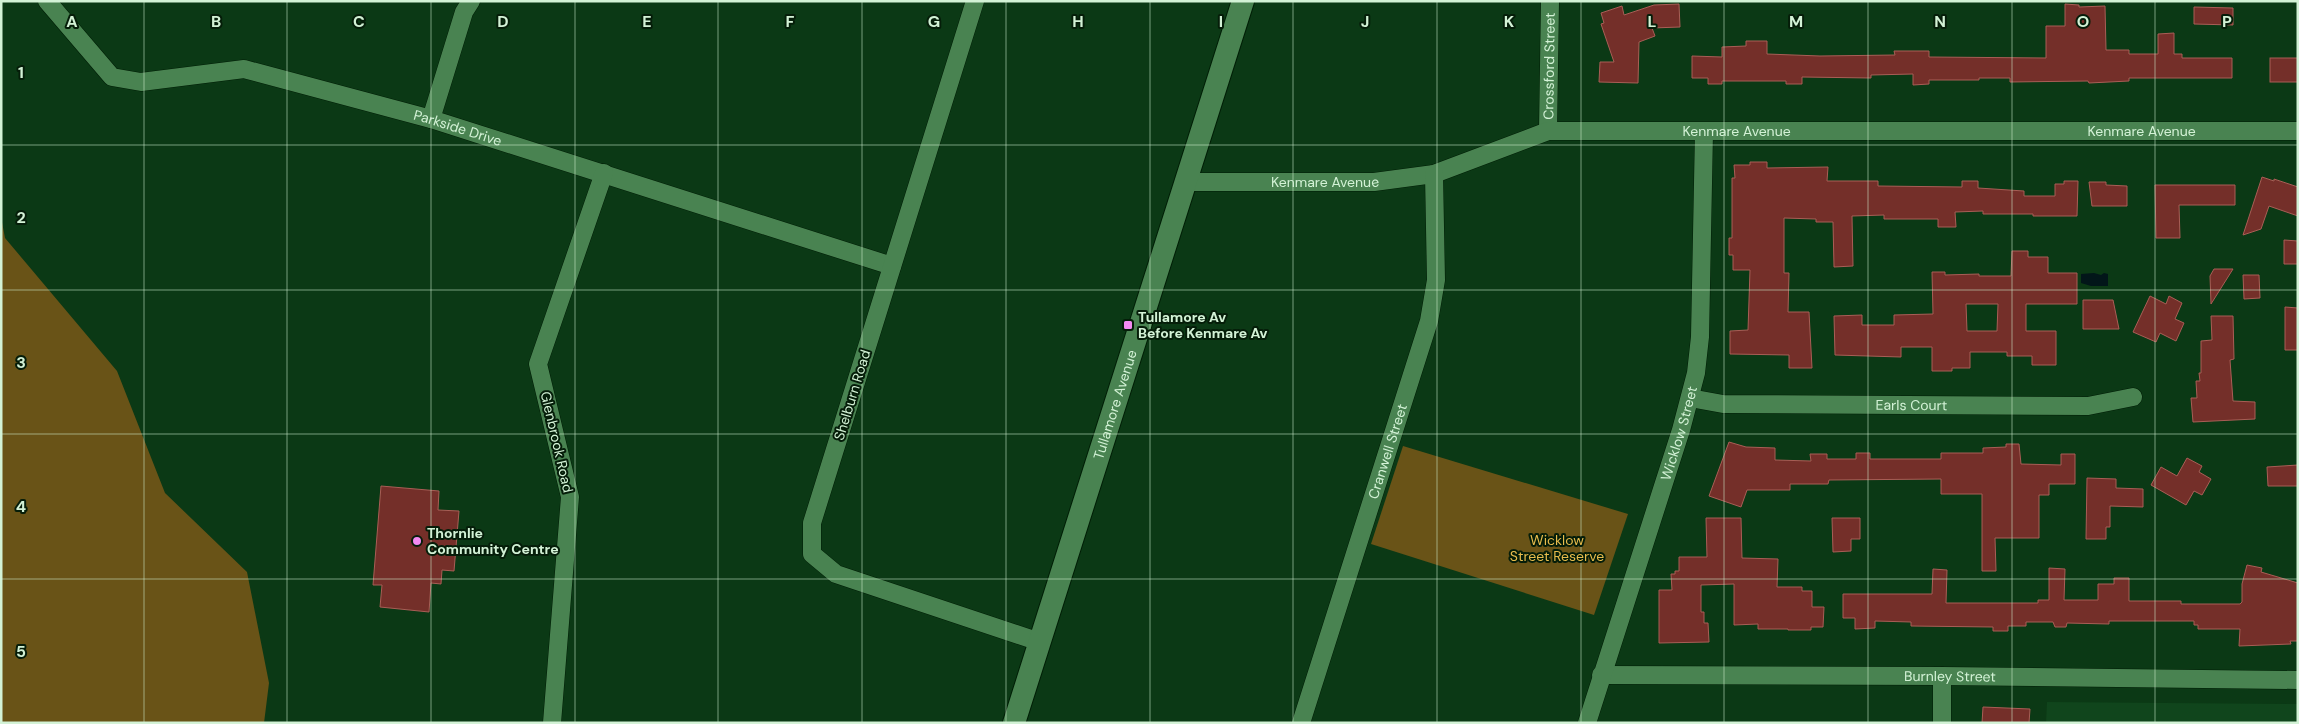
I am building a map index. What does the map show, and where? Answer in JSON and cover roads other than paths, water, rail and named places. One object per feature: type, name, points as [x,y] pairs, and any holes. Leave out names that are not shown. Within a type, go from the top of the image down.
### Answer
[{"type":"street","name":"Parkside Drive","points":[[47,1],[112,77],[141,82],[244,69],[430,119],[892,266]]},
{"type":"street","points":[[430,119],[464,12],[471,1]]},
{"type":"street","name":"Shelburn Road","points":[[976,1],[812,523],[812,554],[836,574],[1040,642]]},
{"type":"street","name":"Tullamore Avenue","points":[[1014,723],[1243,1]]},
{"type":"street","name":"Crossford Street","points":[[1548,131],[1550,1]]},
{"type":"street","name":"Kenmare Avenue","points":[[1186,182],[1374,182],[1434,174],[1548,131],[2297,132]]},
{"type":"street","name":"Wicklow Street","points":[[1587,723],[1690,398],[1700,340],[1704,132]]},
{"type":"street","name":"Glenbrook Road","points":[[552,723],[570,497],[538,364],[604,173]]},
{"type":"street","name":"Cranwell Street","points":[[1301,723],[1429,321],[1436,280],[1434,174]]},
{"type":"street","name":"Earls Court","points":[[1690,398],[1723,404],[2088,406],[2133,397]]},
{"type":"street","name":"Burnley Street","points":[[1601,675],[2298,680]]},
{"type":"street","points":[[1942,676],[1942,723]]},
{"type":"place","name":"Tullamore Av Before Kenmare Av","points":[[1128,325]]},
{"type":"place","name":"Thornlie Community Centre","points":[[417,541]]},
{"type":"park label","name":"Wicklow Street Reserve","points":[[1557,548]]}]
